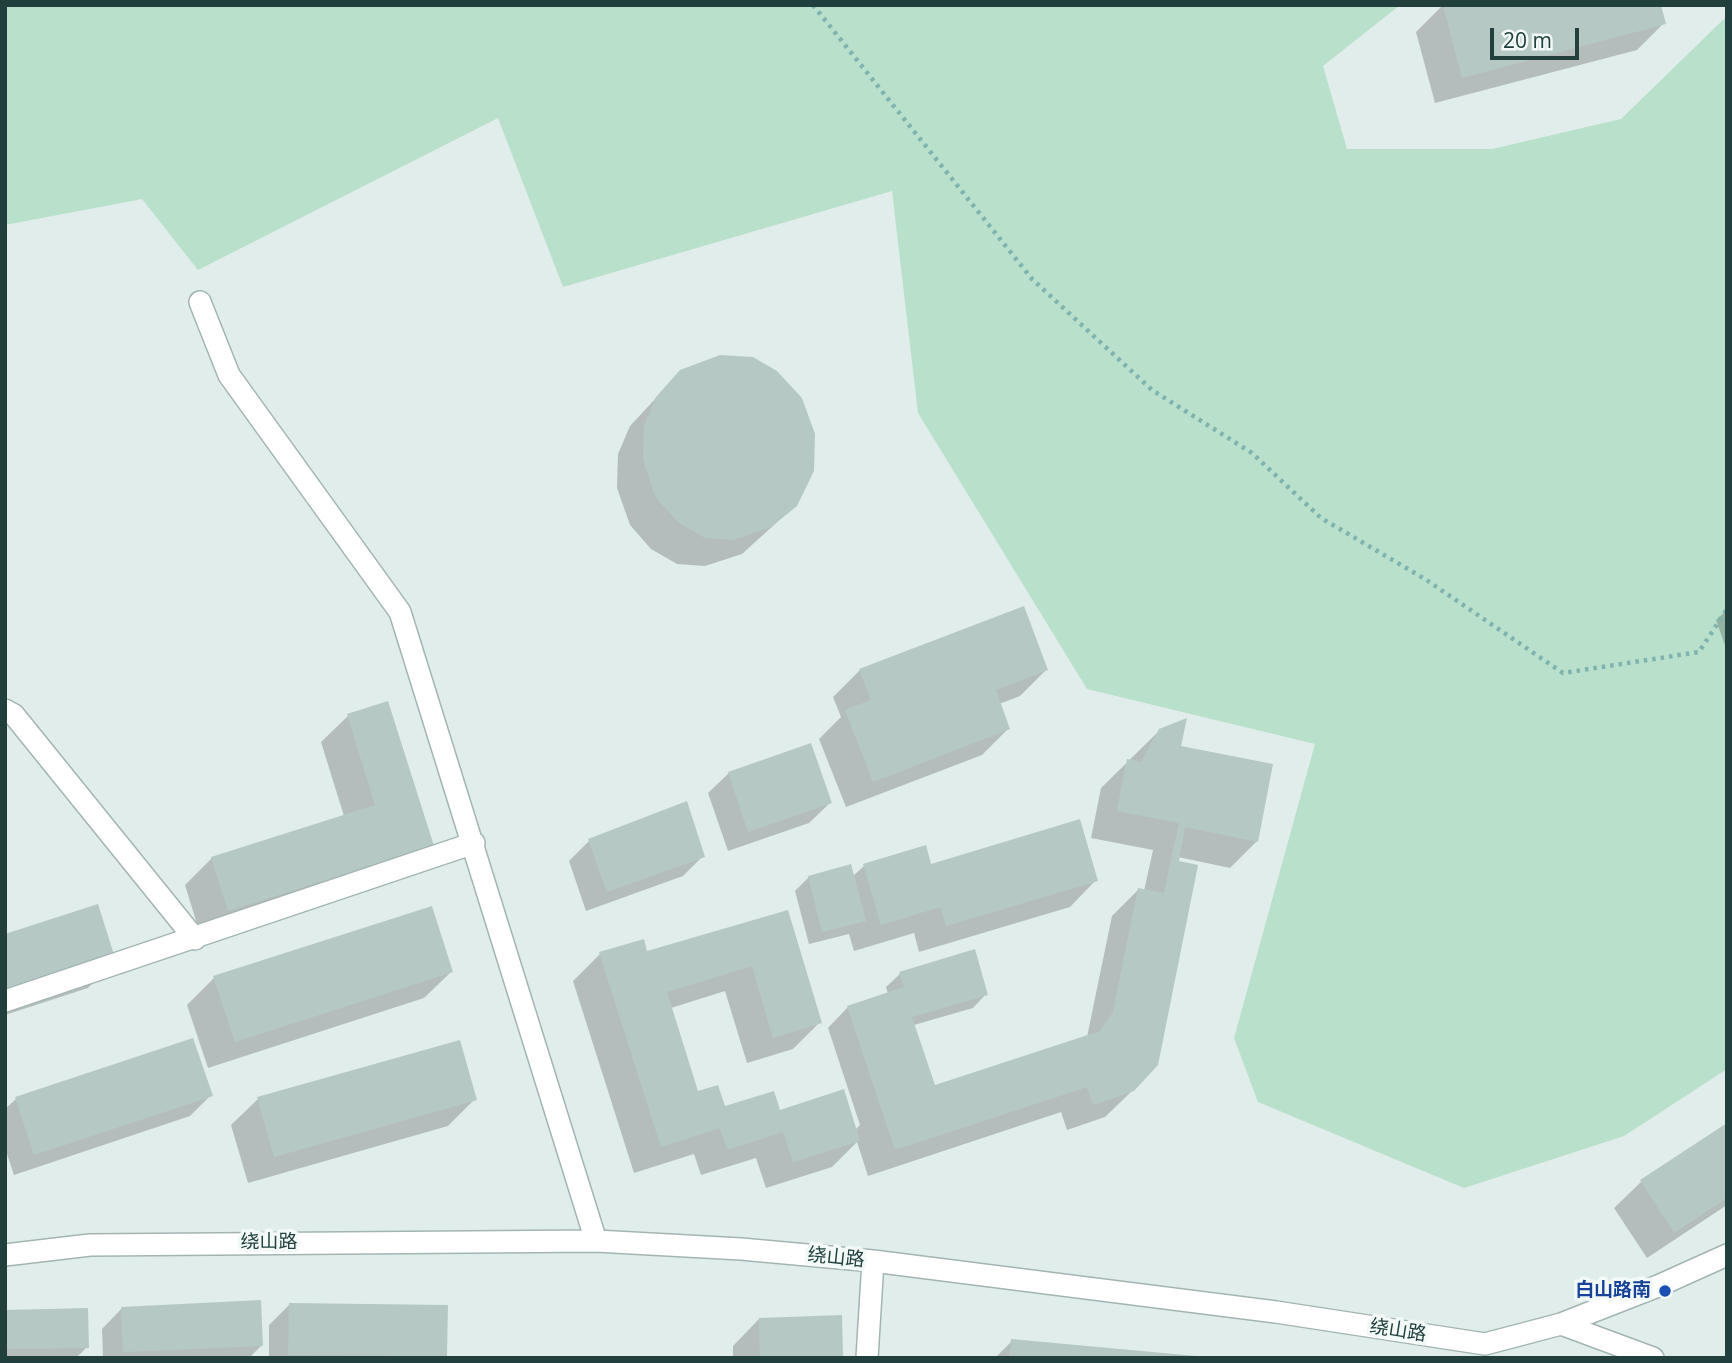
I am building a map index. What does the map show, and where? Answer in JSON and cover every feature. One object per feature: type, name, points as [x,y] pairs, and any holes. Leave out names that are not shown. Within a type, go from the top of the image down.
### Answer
[{"type":"street","points":[[200,302],[229,374],[400,612],[596,1241]]},
{"type":"street","points":[[5,710],[13,715],[195,939]]},
{"type":"street","points":[[5,1001],[474,844]]},
{"type":"street","name":"绕山路","points":[[5,1255],[90,1245],[596,1241],[741,1249],[873,1261],[1276,1312],[1485,1344],[1561,1324],[1658,1286],[1727,1255]]},
{"type":"street","points":[[867,1358],[873,1261]]},
{"type":"street","points":[[1561,1324],[1653,1358]]},
{"type":"path","points":[[813,5],[1032,279],[1152,390],[1252,453],[1321,518],[1425,579],[1563,673],[1699,652],[1727,609]]},
{"type":"green space","points":[[5,5],[1400,5],[1323,66],[1347,149],[1492,149],[1621,119],[1727,16],[1727,1069],[1624,1136],[1464,1188],[1258,1102],[1234,1038],[1315,744],[1087,689],[918,413],[892,191],[563,287],[498,118],[198,270],[142,199],[5,225]]},
{"type":"building","points":[[1443,5],[1661,5],[1666,24],[1462,78]]},
{"type":"building","points":[[720,355],[753,357],[777,371],[802,398],[815,434],[814,471],[797,506],[771,527],[733,540],[705,538],[678,522],[656,498],[643,460],[644,426],[656,397],[680,370]]},
{"type":"building","points":[[1024,606],[1048,670],[996,690],[1010,729],[873,782],[845,710],[871,700],[859,669]]},
{"type":"building","points":[[388,701],[434,846],[228,911],[211,857],[375,805],[347,714]]},
{"type":"building","points":[[1187,718],[1181,746],[1273,764],[1258,842],[1185,827],[1179,861],[1198,865],[1158,1065],[1134,1091],[1093,1105],[1087,1087],[895,1150],[847,1006],[904,987],[899,972],[975,949],[988,995],[912,1017],[935,1085],[1100,1031],[1113,1012],[1138,888],[1164,893],[1179,823],[1117,811],[1127,759],[1141,762],[1159,729]]},
{"type":"building","points":[[811,743],[832,803],[748,832],[728,772]]},
{"type":"building","points":[[687,801],[705,857],[607,892],[588,839]]},
{"type":"building","points":[[1080,819],[1098,881],[946,926],[940,907],[881,925],[863,864],[926,845],[931,864]]},
{"type":"building","points":[[851,864],[866,921],[822,932],[808,876]]},
{"type":"building","points":[[98,904],[116,961],[5,998],[5,934]]},
{"type":"building","points":[[432,906],[453,972],[235,1042],[213,976]]},
{"type":"building","points":[[788,910],[822,1023],[773,1038],[752,966],[667,992],[698,1091],[718,1085],[725,1106],[774,1091],[780,1110],[844,1089],[860,1141],[793,1162],[783,1132],[727,1150],[720,1128],[661,1147],[599,952],[644,939],[647,951]]},
{"type":"building","points":[[193,1038],[213,1096],[34,1155],[15,1097]]},
{"type":"building","points":[[460,1040],[477,1100],[274,1157],[257,1097]]},
{"type":"building","points":[[1727,1123],[1727,1198],[1674,1233],[1640,1180]]},
{"type":"building","points":[[261,1300],[263,1346],[123,1352],[121,1307]]},
{"type":"building","points":[[289,1303],[448,1305],[447,1356],[288,1355]]},
{"type":"building","points":[[88,1308],[89,1348],[5,1349],[5,1310]]},
{"type":"building","points":[[842,1315],[843,1358],[760,1358],[759,1318]]},
{"type":"building","points":[[1011,1339],[1196,1356],[1196,1358],[1009,1358]]},
{"type":"place","name":"白山路南","points":[[1665,1291]]}]
